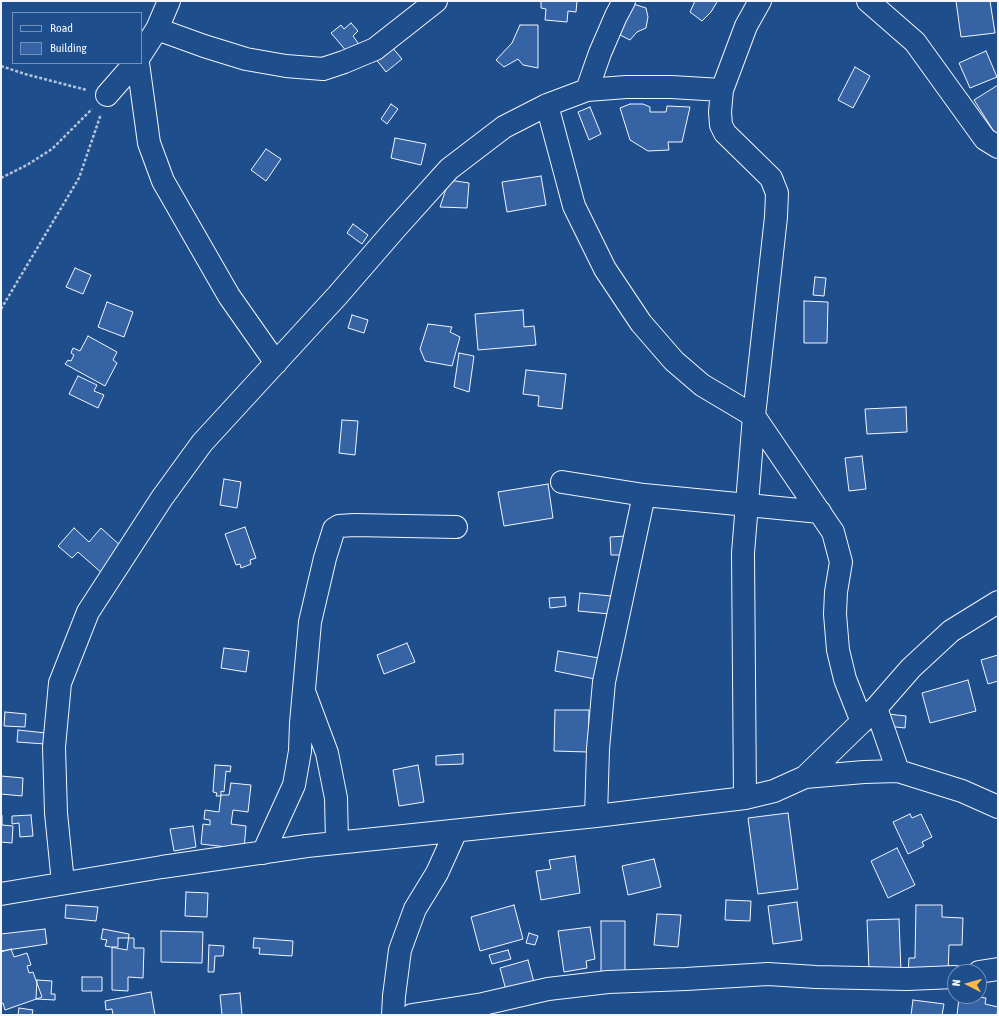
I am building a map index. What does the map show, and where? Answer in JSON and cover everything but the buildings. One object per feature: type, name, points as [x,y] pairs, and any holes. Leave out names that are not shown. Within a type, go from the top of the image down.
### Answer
[{"type":"street","points":[[142,52],[157,29],[170,1]]},
{"type":"street","points":[[157,29],[246,59],[286,66],[323,69],[375,49],[436,1]]},
{"type":"street","points":[[587,90],[600,54],[624,1]]},
{"type":"street","points":[[745,798],[743,553],[754,416],[776,217],[777,193],[771,178],[725,133],[721,125],[720,112],[722,90],[746,26],[760,1]]},
{"type":"street","points":[[868,1],[915,42],[985,139],[998,147]]},
{"type":"street","points":[[107,95],[134,64]]},
{"type":"street","points":[[138,64],[149,143],[163,181],[229,296],[276,363]]},
{"type":"street","points":[[63,883],[56,813],[54,747],[60,683],[88,612],[162,498],[202,443],[337,296],[449,169],[504,127],[547,105],[587,90],[672,86],[722,90]]},
{"type":"street","points":[[547,105],[574,206],[605,269],[641,323],[674,360],[702,385],[754,416],[833,532],[841,562],[836,592],[835,614],[838,650],[845,679],[869,715],[898,771]]},
{"type":"street","points":[[562,482],[644,495],[820,512]]},
{"type":"street","points":[[596,816],[598,749],[604,682],[644,495]]},
{"type":"street","points":[[263,853],[294,785],[300,752],[301,723],[312,615],[325,558],[334,529],[339,526],[354,525],[456,527]]},
{"type":"street","points":[[805,777],[869,715],[911,668],[951,632],[998,602]]},
{"type":"street","points":[[304,693],[327,753],[336,798],[337,842]]},
{"type":"street","points":[[1,894],[63,883],[337,842],[596,816],[745,798],[774,791],[805,777],[898,771],[962,791],[998,807]]},
{"type":"street","points":[[393,1015],[400,950],[415,909],[437,874],[456,830]]},
{"type":"street","points":[[987,970],[998,968]]},
{"type":"street","points":[[412,1015],[483,1004],[548,989],[608,982],[768,974],[908,980],[947,978]]},
{"type":"path","points":[[1,66],[25,74],[107,95]]},
{"type":"path","points":[[1,178],[27,165],[52,148],[107,95]]},
{"type":"path","points":[[1,309],[79,178],[107,95]]}]
